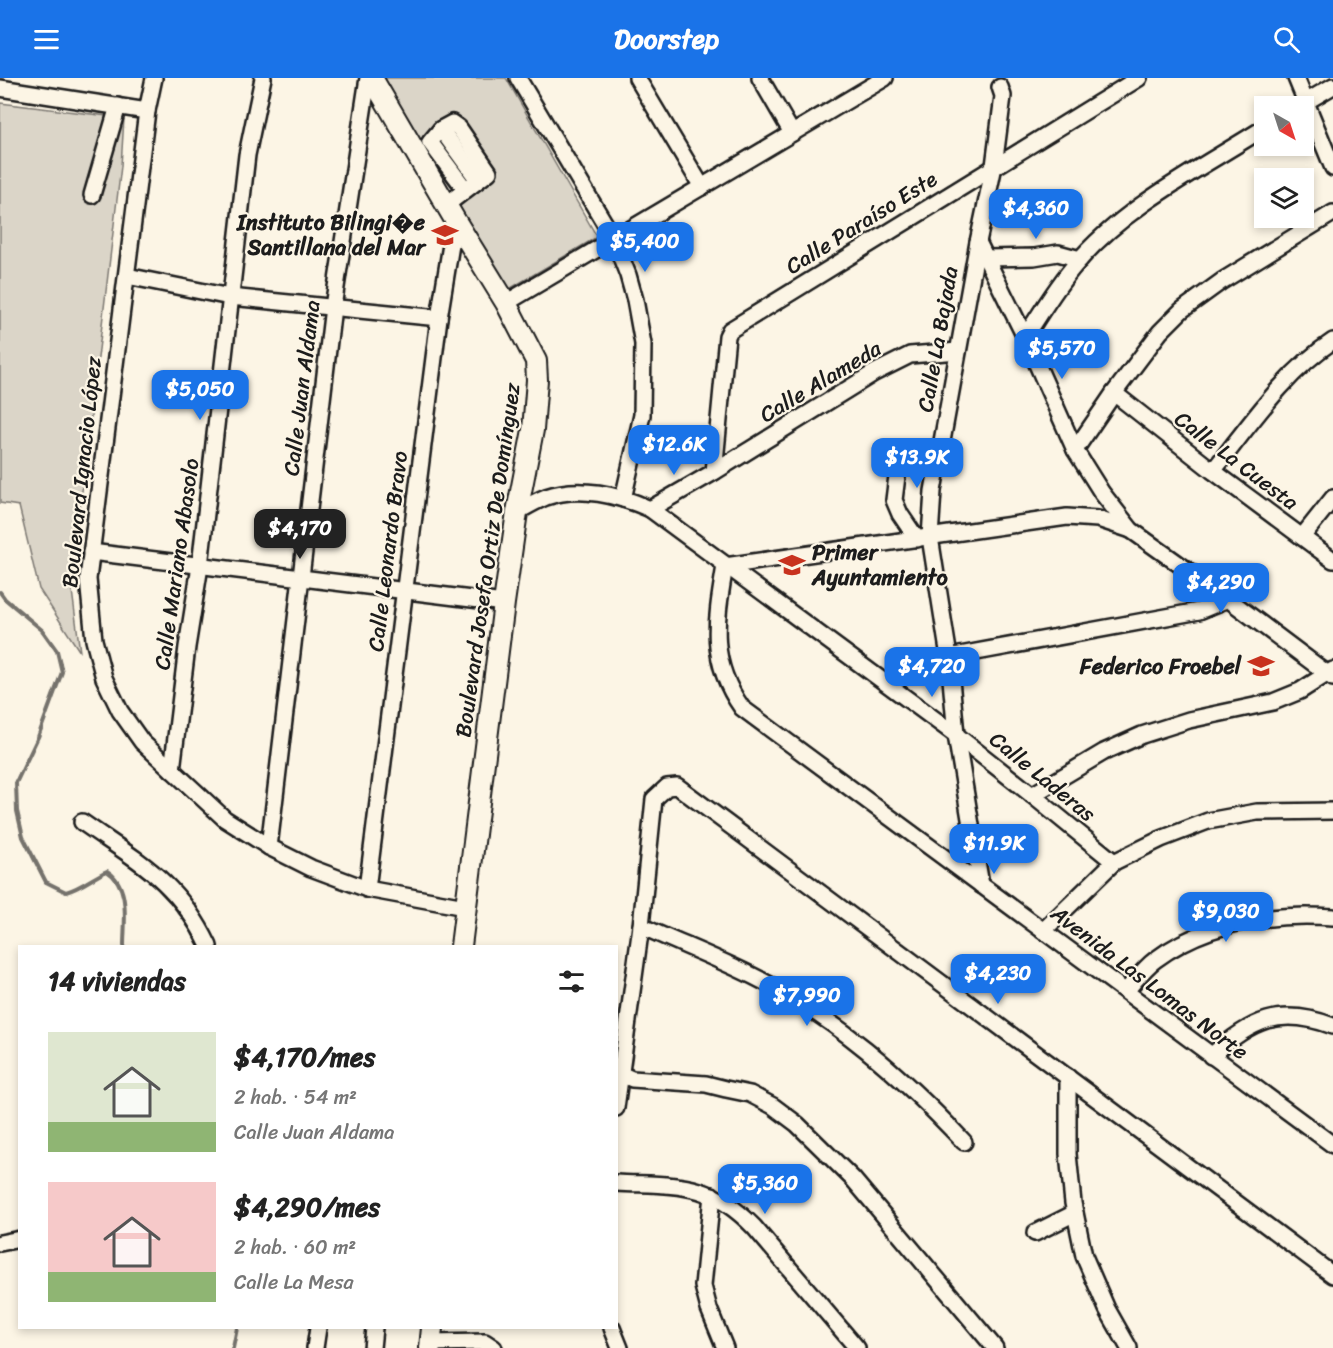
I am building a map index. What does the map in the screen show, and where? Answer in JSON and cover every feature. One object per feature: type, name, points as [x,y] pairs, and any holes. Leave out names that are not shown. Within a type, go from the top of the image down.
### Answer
[{"type":"main road","name":"Boulevard Josefa Ortiz De Domínguez","points":[[370,78],[506,303],[536,361],[537,380],[533,430],[517,512],[504,603],[461,945]]},
{"type":"street","points":[[40,94],[43,78]]},
{"type":"street","name":"Boulevard Ignacio López","points":[[154,78],[147,111],[88,579],[94,639],[104,678],[120,711],[142,742],[225,819],[269,847],[311,868],[367,889],[465,906]]},
{"type":"street","name":"Calle Mariano Abasolo","points":[[172,770],[200,566],[247,155],[263,78]]},
{"type":"street","name":"Calle Juan Aldama","points":[[269,847],[333,307],[370,78]]},
{"type":"street","points":[[518,78],[614,239],[628,275],[643,344],[642,415],[623,499]]},
{"type":"street","points":[[637,78],[702,187]]},
{"type":"street","points":[[760,78],[792,133]]},
{"type":"street","points":[[506,303],[885,78]]},
{"type":"street","name":"Calle Paraíso Este","points":[[714,472],[727,336],[730,330],[1139,78]]},
{"type":"street","points":[[1296,78],[1300,96]]},
{"type":"street","points":[[1314,98],[1333,86]]},
{"type":"street","name":"Calle La Bajada","points":[[981,885],[956,735],[949,657],[924,538],[994,166],[1003,96],[1000,87]]},
{"type":"street","points":[[0,88],[147,111]]},
{"type":"street","points":[[92,195],[118,106]]},
{"type":"street","points":[[450,213],[465,189],[478,180],[441,129],[430,142],[465,189]]},
{"type":"street","points":[[1314,129],[1333,168]]},
{"type":"street","points":[[1025,337],[1080,259],[1102,236],[1127,214],[1254,134]]},
{"type":"street","name":"Calle Leonardo Bravo","points":[[367,889],[439,318],[450,213]]},
{"type":"street","points":[[1076,450],[1114,393],[1160,332],[1182,310],[1222,280],[1333,213]]},
{"type":"street","points":[[978,242],[1025,337],[1076,450],[1102,493],[1131,530]]},
{"type":"street","points":[[987,258],[1034,257],[1058,253],[1080,259]]},
{"type":"street","points":[[127,276],[230,297],[439,318]]},
{"type":"street","points":[[1213,471],[1278,391],[1304,364],[1333,341]]},
{"type":"street","name":"Calle Alameda","points":[[650,509],[874,373],[910,355],[958,351]]},
{"type":"street","name":"Calle La Cuesta","points":[[1114,393],[1213,471],[1333,560]]},
{"type":"street","points":[[898,468],[894,500],[900,514],[924,538]]},
{"type":"street","name":"Calle Laderas","points":[[517,512],[547,497],[571,492],[594,492],[650,509],[956,735],[1114,862]]},
{"type":"street","points":[[1302,537],[1333,498]]},
{"type":"street","points":[[725,566],[1067,517],[1098,519],[1131,530],[1332,674],[1273,702],[1189,720],[1142,735],[1104,752],[1032,795]]},
{"type":"street","points":[[91,552],[504,603]]},
{"type":"street","name":"Avenida Las Lomas Norte","points":[[725,566],[716,620],[716,638],[723,674],[742,708],[1333,1145]]},
{"type":"street","points":[[949,657],[1199,611],[1228,598]]},
{"type":"street","points":[[618,1096],[641,926],[654,799],[667,787],[677,786],[1333,1275]]},
{"type":"street","points":[[1043,931],[1114,862],[1161,839],[1208,821],[1257,812],[1333,811]]},
{"type":"street","points":[[82,822],[166,882],[199,925],[209,945]]},
{"type":"street","points":[[1126,991],[1154,961],[1188,939],[1227,926],[1264,918],[1300,915],[1333,917]]},
{"type":"street","points":[[641,926],[755,977],[828,1020],[869,1051],[922,1098],[964,1142]]},
{"type":"street","points":[[1211,1056],[1231,1038],[1265,1019],[1291,1016],[1333,1026]]},
{"type":"street","points":[[1068,1077],[1068,1154],[1075,1213],[1084,1256],[1107,1309],[1129,1348]]},
{"type":"street","points":[[621,1078],[706,1084],[750,1094],[773,1106],[828,1153],[852,1179],[995,1348]]},
{"type":"street","points":[[618,1183],[691,1187],[712,1195],[737,1210],[857,1348]]},
{"type":"street","points":[[712,1195],[703,1286],[709,1309],[726,1348]]},
{"type":"street","points":[[1035,1233],[1075,1213]]},
{"type":"street","points":[[0,1243],[18,1239]]},
{"type":"street","points":[[315,1348],[318,1329]]},
{"type":"street","points":[[372,1348],[374,1329]]},
{"type":"street","points":[[612,1329],[620,1348]]},
{"type":"street","points":[[431,1340],[485,1342],[494,1348]]},
{"type":"shaded area","points":[[382,78],[506,78],[597,237],[506,291]]},
{"type":"shaded area","points":[[0,103],[124,118],[121,166],[71,583],[80,652],[39,589],[19,506],[0,503]]},
{"type":"waterway","points":[[0,592],[5,599],[42,630],[57,651],[62,672],[38,737],[16,783],[17,811],[23,837],[46,882],[66,892],[107,871],[115,878],[123,895],[124,945]]},
{"type":"waterway","points":[[233,1348],[237,1329]]},
{"type":"place","name":"Instituto Bilingi�e Santillana del Mar","points":[[445,235]]},
{"type":"place","name":"Primer Ayuntamiento","points":[[792,565]]},
{"type":"place","name":"Federico Froebel","points":[[1261,666]]}]
